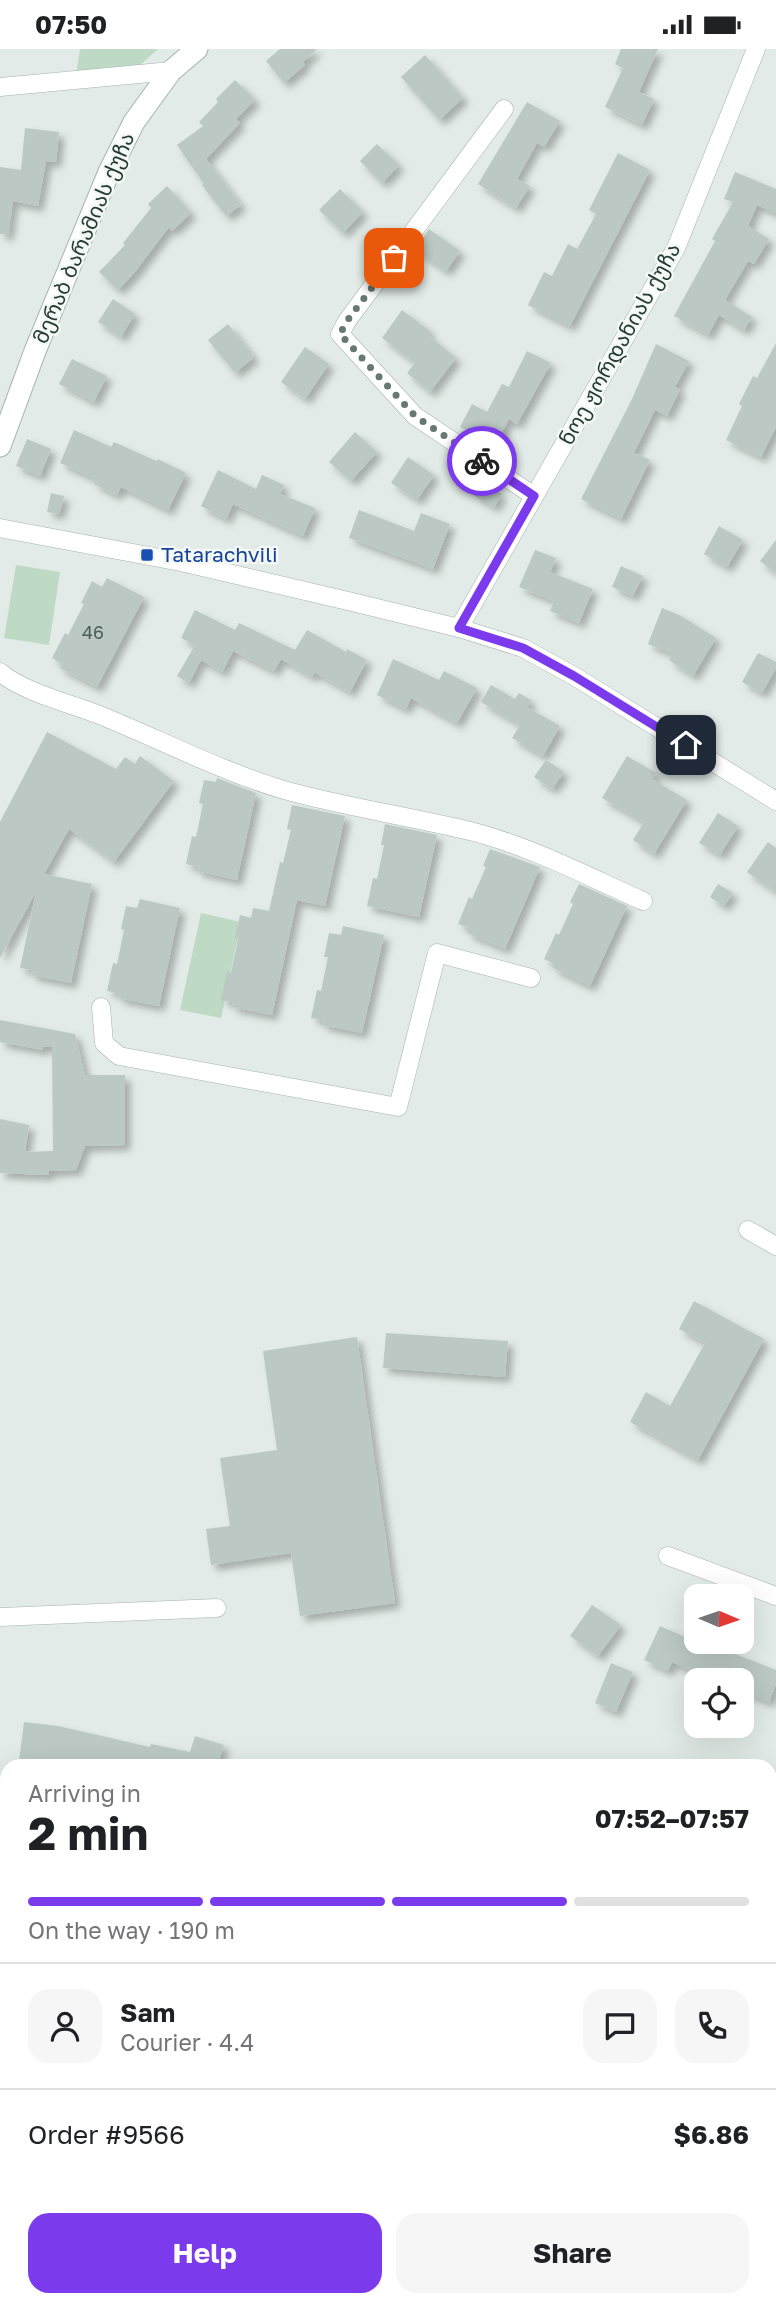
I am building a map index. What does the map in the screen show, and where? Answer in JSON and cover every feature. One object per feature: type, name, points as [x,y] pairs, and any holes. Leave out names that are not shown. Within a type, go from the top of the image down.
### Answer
[{"type":"main road","name":"მერაბ ბარამიას ქუჩა","points":[[0,446],[35,351],[109,171],[134,122],[170,71],[197,49]]},
{"type":"street","name":"ნოე ჟორდანიას ქუჩა","points":[[459,628],[676,248],[756,49]]},
{"type":"street","points":[[0,87],[170,71]]},
{"type":"street","points":[[504,109],[340,334],[415,416],[534,496]]},
{"type":"street","points":[[0,528],[181,562],[459,628],[523,648],[574,676],[776,801]]},
{"type":"street","points":[[0,672],[19,684],[112,720],[205,762],[283,789],[379,813],[472,832],[520,848],[643,901]]},
{"type":"street","points":[[102,1007],[104,1042],[119,1056],[397,1108],[437,953],[531,978]]},
{"type":"street","points":[[748,1230],[776,1247]]},
{"type":"street","points":[[668,1556],[776,1596]]},
{"type":"street","points":[[0,1618],[216,1608]]},
{"type":"green space","points":[[80,49],[158,49],[129,75],[75,80]]},
{"type":"green space","points":[[16,565],[60,572],[49,645],[4,638]]},
{"type":"green space","points":[[201,913],[241,922],[221,1018],[180,1010]]},
{"type":"building","points":[[280,49],[317,49],[303,62],[305,65],[284,83],[266,61]]},
{"type":"building","points":[[621,49],[658,49],[639,92],[654,99],[642,125],[605,107],[623,68],[615,64]]},
{"type":"building","points":[[425,55],[463,98],[439,120],[401,77]]},
{"type":"building","points":[[235,80],[255,100],[236,119],[240,123],[206,159],[241,205],[226,216],[202,185],[204,184],[177,145],[203,126],[199,122]]},
{"type":"building","points":[[527,102],[560,121],[544,147],[537,143],[517,179],[530,186],[516,208],[478,184]]},
{"type":"building","points":[[25,128],[59,132],[56,162],[46,161],[38,206],[13,201],[8,235],[0,234],[0,167],[21,170]]},
{"type":"building","points":[[377,144],[399,165],[382,183],[360,161]]},
{"type":"building","points":[[618,153],[650,170],[570,326],[528,305],[544,272],[552,276],[568,244],[577,249],[596,214],[589,210]]},
{"type":"building","points":[[735,172],[776,189],[776,213],[757,205],[748,226],[769,239],[754,264],[748,261],[725,300],[752,317],[744,330],[719,315],[708,335],[674,316],[733,202],[724,199]]},
{"type":"building","points":[[167,186],[191,213],[172,231],[169,227],[118,290],[99,272],[125,245],[123,243],[151,208],[148,204]]},
{"type":"building","points":[[340,189],[363,212],[343,233],[319,210]]},
{"type":"building","points":[[429,229],[460,251],[446,271],[415,250]]},
{"type":"building","points":[[113,299],[135,314],[121,337],[98,322]]},
{"type":"building","points":[[402,310],[430,331],[427,334],[456,358],[430,392],[407,373],[415,363],[382,338]]},
{"type":"building","points":[[228,324],[254,357],[235,373],[208,340]]},
{"type":"building","points":[[776,343],[776,427],[761,457],[726,440],[753,376],[757,378]]},
{"type":"building","points":[[656,344],[689,361],[675,387],[680,390],[667,416],[655,410],[634,453],[650,460],[621,519],[581,499],[632,399]]},
{"type":"building","points":[[305,347],[329,364],[305,399],[281,382]]},
{"type":"building","points":[[527,351],[551,363],[517,424],[509,419],[495,445],[460,427],[472,404],[487,412],[502,384],[509,387]]},
{"type":"building","points":[[72,359],[107,376],[94,402],[59,384]]},
{"type":"building","points":[[74,430],[111,447],[114,442],[186,473],[168,510],[121,487],[117,495],[94,484],[96,479],[60,463]]},
{"type":"building","points":[[355,432],[377,452],[351,481],[329,462]]},
{"type":"building","points":[[27,439],[51,449],[40,476],[16,466]]},
{"type":"building","points":[[408,457],[434,475],[417,500],[391,483]]},
{"type":"building","points":[[218,470],[256,489],[262,475],[284,485],[280,494],[315,508],[303,536],[233,504],[226,519],[201,506]]},
{"type":"building","points":[[481,482],[502,494],[494,507],[473,495]]},
{"type":"building","points":[[51,493],[64,496],[59,514],[47,512]]},
{"type":"building","points":[[359,510],[414,531],[421,513],[450,524],[433,569],[349,538]]},
{"type":"building","points":[[719,526],[743,540],[727,567],[704,554]]},
{"type":"building","points":[[776,540],[776,573],[760,561]]},
{"type":"building","points":[[535,550],[556,558],[550,572],[593,589],[579,623],[550,611],[554,601],[519,587]]},
{"type":"building","points":[[621,566],[643,576],[633,596],[612,587]]},
{"type":"building","points":[[107,578],[144,597],[97,687],[60,668],[62,664],[52,658],[65,633],[68,635],[92,581],[102,587]]},
{"type":"building","points":[[662,608],[681,616],[716,638],[693,676],[669,660],[673,654],[648,644]]},
{"type":"building","points":[[195,610],[235,630],[239,623],[295,650],[307,630],[346,652],[347,649],[367,660],[350,692],[314,672],[312,677],[281,659],[274,671],[233,651],[222,672],[201,660],[189,683],[177,676],[195,645],[181,638]]},
{"type":"building","points":[[758,653],[776,662],[776,668],[762,693],[742,682]]},
{"type":"building","points":[[393,659],[439,680],[444,671],[477,688],[457,723],[411,698],[406,709],[377,695]]},
{"type":"building","points":[[491,685],[515,699],[519,693],[531,700],[527,707],[560,726],[543,756],[512,738],[520,725],[481,702]]},
{"type":"building","points":[[47,732],[116,769],[125,757],[135,764],[140,756],[174,781],[114,862],[69,829],[44,874],[92,884],[71,983],[31,975],[32,970],[20,968],[36,892],[0,958],[0,822]]},
{"type":"building","points":[[627,756],[656,773],[652,779],[687,800],[654,854],[633,840],[644,822],[602,798]]},
{"type":"building","points":[[546,760],[564,772],[552,789],[534,777]]},
{"type":"building","points":[[217,778],[256,793],[237,880],[197,871],[198,867],[186,864],[192,836],[196,837],[203,804],[199,803],[204,780],[216,782]]},
{"type":"building","points":[[292,805],[345,816],[325,906],[297,900],[272,1015],[232,1007],[233,1002],[221,1000],[227,972],[231,973],[240,915],[251,918],[253,908],[269,911],[280,862],[283,863],[291,830],[287,829]]},
{"type":"building","points":[[718,813],[738,826],[720,855],[699,843]]},
{"type":"building","points":[[385,824],[437,835],[419,917],[367,906],[373,878],[377,879]]},
{"type":"building","points":[[768,842],[776,848],[776,892],[747,872]]},
{"type":"building","points":[[490,849],[540,867],[505,949],[467,933],[469,928],[458,924],[486,867],[483,866]]},
{"type":"building","points":[[579,884],[627,906],[590,986],[553,968],[555,964],[544,959],[556,933],[559,935]]},
{"type":"building","points":[[718,884],[733,893],[724,906],[710,897]]},
{"type":"building","points":[[140,899],[180,908],[159,1006],[118,998],[119,993],[107,991],[113,963],[117,964],[126,906],[137,908]]},
{"type":"building","points":[[343,926],[384,935],[362,1033],[322,1025],[323,1020],[311,1018],[317,990],[321,991],[328,957],[324,957],[329,933],[341,935]]},
{"type":"building","points":[[0,1020],[75,1034],[85,1075],[125,1075],[125,1145],[85,1146],[76,1170],[49,1171],[48,1175],[0,1173],[0,1119],[29,1125],[25,1152],[53,1151],[52,1047],[43,1047],[43,1050],[0,1042]]},
{"type":"building","points":[[694,1301],[764,1339],[698,1460],[630,1422],[646,1392],[670,1406],[705,1343],[679,1329]]},
{"type":"building","points":[[386,1333],[508,1341],[505,1377],[383,1368]]},
{"type":"building","points":[[357,1337],[395,1603],[300,1616],[291,1553],[211,1565],[206,1529],[230,1526],[220,1458],[277,1450],[263,1351]]},
{"type":"building","points":[[592,1605],[621,1625],[598,1656],[570,1636]]},
{"type":"building","points":[[660,1626],[684,1637],[684,1654],[735,1654],[776,1670],[776,1684],[769,1702],[754,1696],[754,1668],[685,1668],[672,1662],[668,1671],[644,1660]]},
{"type":"building","points":[[611,1663],[633,1672],[616,1712],[595,1703]]},
{"type":"building","points":[[24,1722],[58,1726],[150,1747],[151,1744],[190,1752],[195,1736],[224,1745],[219,1759],[19,1759]]},
{"type":"way so far","points":[[394,258],[340,334],[415,416],[482,461]]},
{"type":"place","name":"Tatarachvili","points":[[147,555]]},
{"type":"route","points":[[482,461],[534,496],[459,628],[523,648],[686,745]]}]
